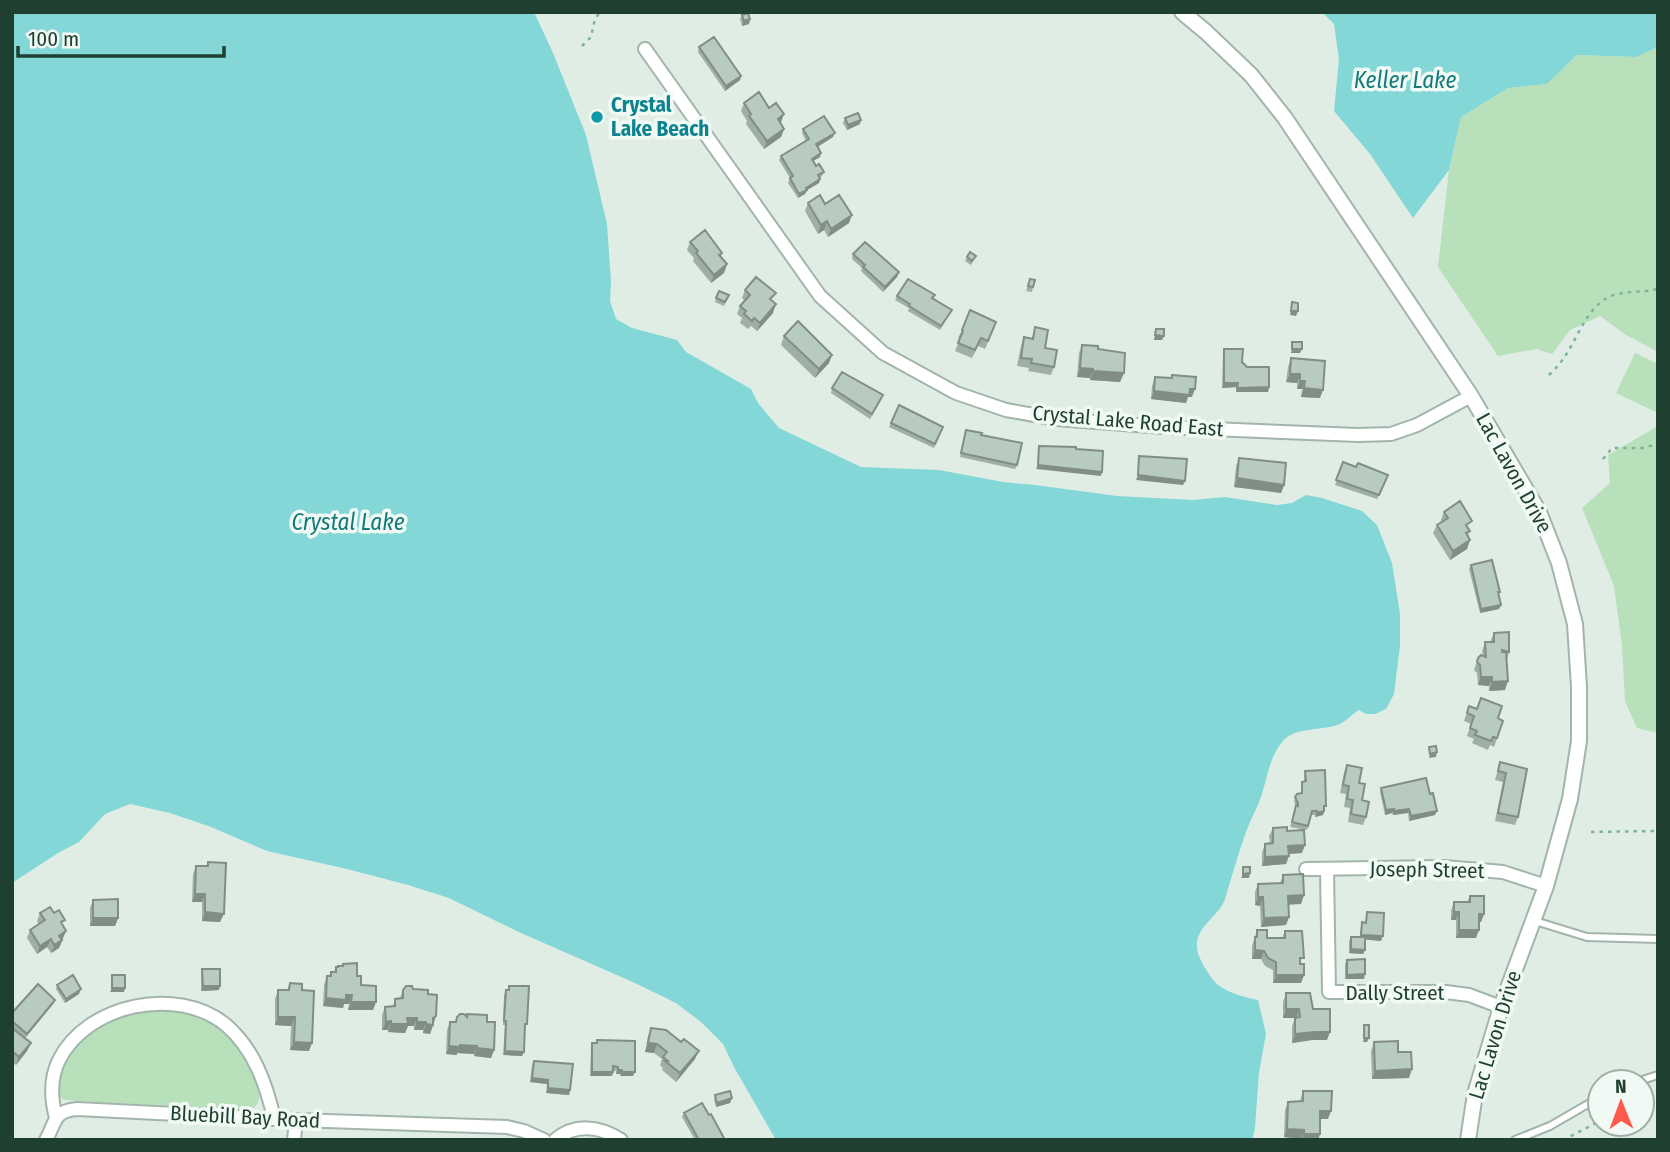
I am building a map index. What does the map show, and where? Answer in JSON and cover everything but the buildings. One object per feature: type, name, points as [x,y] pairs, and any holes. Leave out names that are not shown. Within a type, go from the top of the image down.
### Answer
[{"type":"street","name":"Lac Lavon Drive","points":[[1182,12],[1251,75],[1285,118],[1471,396],[1539,512],[1559,563],[1575,624],[1579,741],[1570,799],[1546,886],[1501,1007],[1475,1094],[1468,1140]]},
{"type":"street","name":"Crystal Lake Road East","points":[[645,49],[820,296],[883,353],[956,393],[1006,410],[1057,419],[1163,427],[1358,435],[1391,434],[1418,425],[1471,396]]},
{"type":"street","name":"Joseph Street","points":[[1306,869],[1456,868],[1503,872],[1546,886]]},
{"type":"street","name":"Dally Street","points":[[1327,869],[1329,992],[1446,992],[1469,995],[1501,1007]]},
{"type":"street","points":[[46,1140],[55,1118],[54,1074],[64,1052],[76,1037],[92,1024],[121,1011],[146,1004],[168,1002],[190,1006],[224,1024],[253,1058],[265,1083],[274,1118]]},
{"type":"street","name":"Bluebill Bay Road","points":[[55,1118],[60,1113],[77,1109],[296,1120],[507,1126],[544,1140]]},
{"type":"street","points":[[295,1140],[296,1120]]},
{"type":"street","points":[[555,1140],[564,1132],[587,1129],[610,1132],[621,1140]]},
{"type":"lane","points":[[1533,921],[1587,937],[1658,939]]},
{"type":"lane","points":[[1515,1140],[1550,1126],[1586,1105]]},
{"type":"path","points":[[582,46],[591,37],[595,19],[600,12]]},
{"type":"path","points":[[1549,375],[1563,360],[1590,313],[1608,298],[1628,292],[1658,289]]},
{"type":"path","points":[[1603,458],[1612,448],[1642,448],[1658,444]]},
{"type":"path","points":[[1591,832],[1658,831]]},
{"type":"path","points":[[1563,1140],[1586,1128]]},
{"type":"green space","points":[[1658,47],[1658,352],[1626,335],[1600,316],[1570,330],[1552,354],[1536,349],[1498,356],[1438,267],[1449,170],[1461,117],[1508,88],[1547,84],[1577,55],[1636,57]]},
{"type":"green space","points":[[1635,353],[1658,364],[1658,413],[1616,393]]},
{"type":"green space","points":[[1658,426],[1658,733],[1637,728],[1625,701],[1622,646],[1614,586],[1582,508],[1610,483],[1608,455]]},
{"type":"green space","points":[[166,1008],[198,1015],[232,1042],[253,1069],[258,1083],[260,1096],[255,1107],[217,1108],[76,1101],[60,1097],[58,1085],[63,1069],[75,1046],[84,1038],[117,1019]]},
{"type":"water","name":"Crystal Lake","points":[[12,12],[534,12],[586,135],[607,224],[610,301],[616,319],[632,328],[677,340],[686,352],[751,389],[758,403],[779,428],[861,467],[939,470],[1003,482],[1117,496],[1192,500],[1225,497],[1277,505],[1292,503],[1306,495],[1362,511],[1377,525],[1392,563],[1400,614],[1400,646],[1394,694],[1386,709],[1375,714],[1366,714],[1359,710],[1340,724],[1293,734],[1282,742],[1271,762],[1225,899],[1197,940],[1199,957],[1218,985],[1232,993],[1258,1000],[1266,1034],[1252,1140],[776,1140],[723,1044],[701,1022],[676,1003],[449,898],[347,869],[267,851],[211,827],[170,813],[130,804],[105,814],[79,842],[12,883]]},
{"type":"water","name":"Keller Lake","points":[[1322,12],[1658,12],[1658,47],[1636,57],[1577,55],[1547,84],[1508,88],[1461,117],[1449,170],[1413,218],[1370,154],[1334,111],[1339,59],[1334,24]]},
{"type":"place","name":"Crystal Lake Beach","points":[[597,117]]}]
